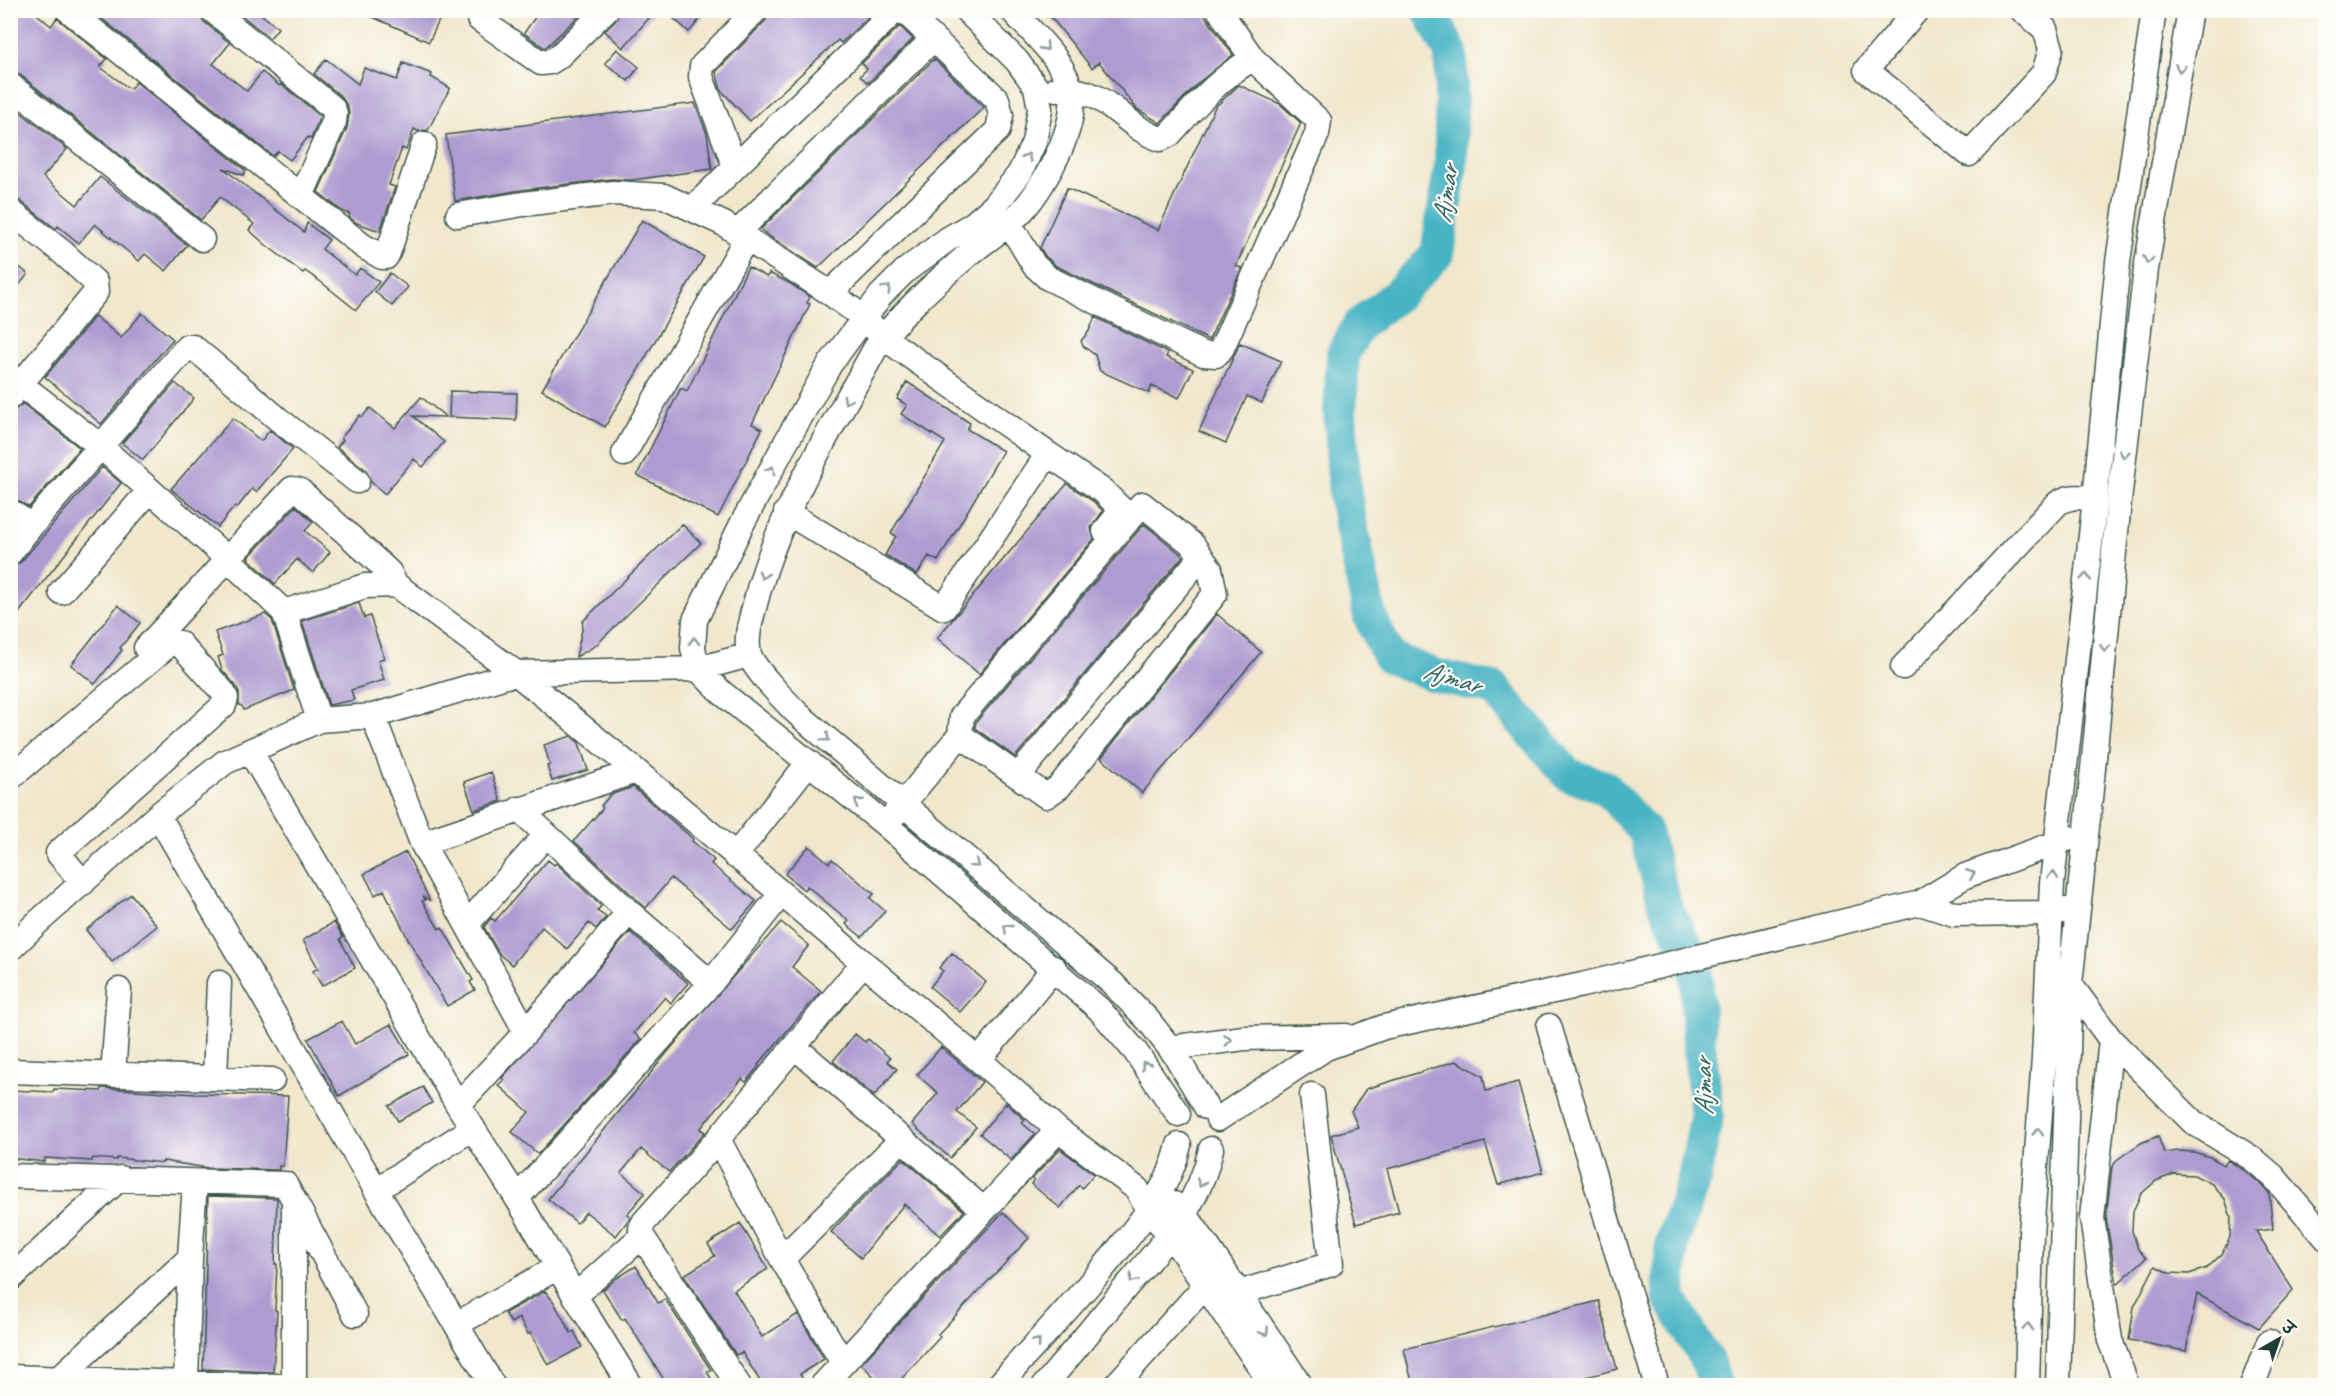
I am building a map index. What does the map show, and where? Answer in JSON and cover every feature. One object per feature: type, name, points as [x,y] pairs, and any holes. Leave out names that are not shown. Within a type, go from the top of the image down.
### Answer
[{"type":"street","points":[[68,10],[363,246],[386,257],[424,144]]},
{"type":"street","points":[[212,10],[332,107],[335,113],[334,122],[301,196]]},
{"type":"street","points":[[476,13],[541,63],[550,62],[558,57],[606,10]]},
{"type":"street","points":[[735,167],[701,77],[702,66],[756,10]]},
{"type":"street","points":[[692,209],[896,10]]},
{"type":"street","points":[[830,293],[998,130],[1001,115],[997,99],[903,10]]},
{"type":"street","points":[[966,10],[1017,61],[1037,90],[1040,109],[1034,142],[1002,214],[979,233],[883,337],[786,512],[762,574],[749,627],[749,655],[772,687],[798,714],[1112,983],[1148,1020],[1170,1048],[1212,1113],[1220,1135],[1211,1149],[1198,1192],[1185,1214],[1171,1235],[1044,1386]]},
{"type":"street","points":[[1002,214],[1021,212],[1041,186],[1065,134],[1072,106],[1071,89],[1061,66],[1012,10]]},
{"type":"street","points":[[1002,214],[1034,265],[1048,278],[1203,354],[1216,355],[1222,348],[1317,134],[1319,121],[1253,59],[1219,10]]},
{"type":"street","points":[[1917,10],[1866,70],[1969,154],[2044,73],[2051,50],[2045,29],[2022,10]]},
{"type":"street","points":[[2026,1386],[2031,1234],[2057,843],[2118,262],[2154,10]]},
{"type":"street","points":[[2058,1386],[2070,984],[2118,501],[2145,281],[2190,10]]},
{"type":"street","points":[[624,454],[742,236],[933,39]]},
{"type":"street","points":[[1037,90],[1071,89],[1103,99],[1148,135],[1160,139],[1169,135],[1221,80],[1234,69],[1253,59]]},
{"type":"street","points":[[10,85],[202,239]]},
{"type":"street","points":[[458,215],[613,193],[664,195],[742,236],[830,293],[863,317],[883,337],[1102,491],[1122,510],[986,674]]},
{"type":"street","points":[[10,211],[62,252],[95,282],[97,287],[96,292],[14,386],[100,446],[228,559],[284,612],[320,720]]},
{"type":"street","points":[[979,233],[948,239],[905,271],[863,317],[830,364],[742,522],[695,620],[693,648],[698,669],[721,692],[886,825],[1099,1009],[1135,1051],[1178,1114]]},
{"type":"street","points":[[10,553],[187,347],[193,347],[278,419],[357,481]]},
{"type":"street","points":[[786,512],[944,608],[1048,454]]},
{"type":"street","points":[[136,658],[286,495],[296,489],[389,572],[396,585],[516,673],[636,771],[979,1059],[1058,1130],[1155,1202],[1185,1214],[1301,1386]]},
{"type":"street","points":[[61,592],[150,490]]},
{"type":"street","points":[[1903,667],[2058,503],[2068,497],[2095,498]]},
{"type":"street","points":[[886,825],[960,735],[962,716],[1142,504],[1193,545],[1210,569],[1215,594],[1059,787],[1046,796],[960,735]]},
{"type":"street","points":[[10,511],[31,526]]},
{"type":"street","points":[[1018,776],[1201,557]]},
{"type":"street","points":[[284,612],[365,586],[396,585]]},
{"type":"street","points":[[10,778],[168,643],[173,641],[179,643],[223,692],[226,698],[224,705],[51,860],[83,883]]},
{"type":"street","points":[[10,949],[158,815],[225,762],[320,720],[373,716],[516,673],[698,669],[749,655]]},
{"type":"street","points":[[373,716],[422,843],[526,1032]]},
{"type":"street","points":[[250,751],[458,1105],[631,1386]]},
{"type":"street","points":[[735,856],[809,762]]},
{"type":"street","points":[[422,843],[636,771]]},
{"type":"street","points":[[519,809],[629,912],[711,983]]},
{"type":"street","points":[[158,815],[493,1386]]},
{"type":"street","points":[[97,819],[122,848]]},
{"type":"street","points":[[1211,1149],[1196,1153],[1188,1152],[1179,1145],[1173,1136],[1172,1128],[1178,1114],[1191,1106],[1212,1113],[1326,1048],[1384,1027],[1582,985],[1920,903],[1965,876],[2086,833]]},
{"type":"street","points":[[467,924],[546,835]]},
{"type":"street","points":[[517,1198],[711,983],[781,894]]},
{"type":"street","points":[[1920,903],[1954,914],[2051,912],[2078,907]]},
{"type":"street","points":[[458,1105],[526,1032],[629,912]]},
{"type":"street","points":[[739,1386],[642,1236],[641,1228],[864,963]]},
{"type":"street","points":[[979,1059],[1054,968]]},
{"type":"street","points":[[215,1078],[219,982]]},
{"type":"street","points":[[2070,984],[2111,1040],[2193,1122],[2253,1159],[2273,1176],[2325,1238]]},
{"type":"street","points":[[112,1075],[119,990]]},
{"type":"street","points":[[1549,1026],[1657,1386]]},
{"type":"street","points":[[1170,1048],[1244,1038],[1313,1035],[1357,1037]]},
{"type":"street","points":[[2111,1040],[2092,1218],[2110,1340],[2127,1386]]},
{"type":"street","points":[[795,1047],[984,1210]]},
{"type":"street","points":[[10,1071],[272,1080]]},
{"type":"street","points":[[1239,1293],[1331,1264],[1312,1095]]},
{"type":"street","points":[[376,1190],[473,1128]]},
{"type":"street","points":[[822,1386],[1058,1130]]},
{"type":"street","points":[[718,1139],[782,1259],[843,1363]]},
{"type":"street","points":[[782,1259],[902,1139]]},
{"type":"street","points":[[998,1386],[1097,1276],[1155,1202],[1176,1158],[1179,1145]]},
{"type":"street","points":[[10,1176],[285,1184],[355,1314]]},
{"type":"street","points":[[10,1279],[120,1178]]},
{"type":"street","points":[[186,1382],[195,1182]]},
{"type":"street","points":[[294,1200],[294,1386]]},
{"type":"street","points":[[1155,1202],[1171,1235],[1273,1386]]},
{"type":"street","points":[[574,1296],[642,1236]]},
{"type":"street","points":[[58,1378],[190,1258]]},
{"type":"street","points":[[457,1323],[558,1267]]},
{"type":"street","points":[[1115,1386],[1222,1268]]},
{"type":"street","points":[[2252,1386],[2269,1342]]},
{"type":"street","points":[[10,1377],[279,1386]]},
{"type":"building","points":[[10,10],[32,10],[51,26],[57,18],[107,59],[100,67],[130,89],[136,82],[246,171],[243,175],[223,168],[304,232],[307,223],[329,240],[322,249],[355,275],[360,268],[379,282],[356,310],[321,282],[305,271],[303,273],[266,245],[249,230],[254,224],[220,197],[201,220],[19,74],[10,71]]},
{"type":"building","points":[[91,10],[198,10],[203,21],[230,43],[213,64],[247,91],[262,72],[280,86],[281,84],[320,116],[311,139],[308,137],[290,160],[278,151],[273,156]]},
{"type":"building","points":[[235,10],[256,10],[278,28],[270,38]]},
{"type":"building","points":[[357,10],[428,10],[441,16],[429,42]]},
{"type":"building","points":[[540,10],[585,10],[545,48],[524,33]]},
{"type":"building","points":[[620,10],[656,10],[623,48],[605,31],[616,20]]},
{"type":"building","points":[[664,10],[708,10],[689,32]]},
{"type":"building","points":[[771,10],[875,10],[841,43],[838,40],[750,121],[721,90],[716,72],[766,20]]},
{"type":"building","points":[[1045,10],[1201,10],[1233,55],[1198,83],[1160,123],[1137,109],[1099,62],[1092,68]]},
{"type":"building","points":[[900,26],[913,39],[868,83],[860,76],[867,69],[862,63]]},
{"type":"building","points":[[617,49],[639,67],[628,81],[605,63]]},
{"type":"building","points":[[326,59],[358,84],[364,68],[397,80],[403,63],[432,74],[431,77],[450,88],[428,130],[414,129],[406,150],[402,148],[389,185],[395,187],[380,231],[357,223],[349,217],[350,214],[342,211],[318,192],[347,128],[349,115],[348,107],[341,96],[314,74]]},
{"type":"building","points":[[934,59],[984,107],[818,268],[766,234],[761,229]]},
{"type":"building","points":[[1239,85],[1280,104],[1301,123],[1236,266],[1242,268],[1209,340],[1056,266],[1045,256],[1040,248],[1067,188],[1158,230],[1215,107]]},
{"type":"building","points":[[695,103],[707,134],[712,169],[632,180],[611,179],[521,190],[455,201],[446,135]]},
{"type":"building","points":[[10,104],[67,149],[43,177],[77,205],[100,177],[187,245],[166,271],[145,254],[139,261],[95,224],[79,243],[58,226],[56,229],[19,200],[10,197]]},
{"type":"building","points":[[642,220],[704,257],[605,427],[542,390]]},
{"type":"building","points":[[10,259],[28,274],[10,296]]},
{"type":"building","points":[[748,267],[767,277],[769,273],[789,283],[810,297],[807,303],[810,304],[752,424],[762,429],[718,517],[637,475],[681,388],[687,391]]},
{"type":"building","points":[[390,273],[408,287],[392,306],[375,292]]},
{"type":"building","points":[[142,313],[173,339],[101,424],[45,377],[95,316],[121,338]]},
{"type":"building","points":[[1095,317],[1168,353],[1166,357],[1193,369],[1179,398],[1152,386],[1149,393],[1100,371],[1095,355],[1083,346],[1081,341],[1089,331]]},
{"type":"building","points":[[1240,343],[1281,361],[1262,403],[1247,396],[1226,443],[1199,431]]},
{"type":"building","points":[[907,382],[970,423],[967,429],[1003,451],[938,561],[929,556],[917,575],[885,555],[896,536],[891,533],[945,442],[901,414],[907,405],[897,399]]},
{"type":"building","points":[[175,383],[194,398],[143,460],[122,443]]},
{"type":"building","points":[[450,391],[517,393],[516,420],[449,417]]},
{"type":"building","points":[[421,397],[446,417],[413,416],[444,442],[423,467],[414,459],[385,494],[371,482],[366,470],[337,447],[343,440],[341,438],[360,415],[362,417],[370,408],[395,428]]},
{"type":"building","points":[[23,404],[80,448],[29,507],[10,497],[10,412]]},
{"type":"building","points":[[233,418],[261,441],[270,430],[293,449],[256,492],[252,489],[218,527],[171,489]]},
{"type":"building","points":[[102,467],[121,483],[10,624],[10,567],[21,562]]},
{"type":"building","points":[[1067,484],[1094,502],[1103,511],[1091,528],[1094,539],[979,674],[937,638]]},
{"type":"building","points":[[296,506],[313,522],[305,531],[330,552],[313,573],[297,559],[275,584],[248,558]]},
{"type":"building","points":[[682,524],[701,543],[595,646],[576,657],[582,622]]},
{"type":"building","points":[[1144,524],[1183,556],[1015,757],[975,728],[976,722]]},
{"type":"building","points":[[359,603],[364,618],[370,616],[384,658],[378,660],[384,680],[351,690],[354,700],[329,705],[302,621]]},
{"type":"building","points":[[118,605],[140,623],[95,684],[71,665]]},
{"type":"building","points":[[265,614],[272,620],[294,690],[244,710],[239,705],[239,692],[236,686],[222,670],[218,657],[223,655],[215,632]]},
{"type":"building","points":[[1217,614],[1261,652],[1142,793],[1101,758]]},
{"type":"building","points":[[571,736],[579,743],[588,770],[552,781],[544,745]]},
{"type":"building","points":[[491,772],[501,801],[474,810],[464,782]]},
{"type":"building","points":[[633,787],[693,839],[692,841],[714,860],[711,864],[756,901],[732,929],[671,878],[646,908],[574,841],[603,808],[601,806],[610,795]]},
{"type":"building","points":[[809,846],[829,863],[832,859],[874,894],[870,898],[885,911],[862,937],[846,924],[849,921],[807,886],[804,890],[785,874]]},
{"type":"building","points":[[406,852],[430,901],[423,896],[425,900],[422,901],[439,929],[442,927],[473,980],[470,982],[475,990],[447,1006],[408,939],[384,890],[375,895],[364,874]]},
{"type":"building","points":[[548,860],[554,865],[556,863],[601,906],[597,911],[606,917],[596,929],[589,923],[567,949],[542,927],[512,965],[500,955],[484,927],[491,918],[495,921]]},
{"type":"building","points":[[131,894],[157,926],[112,962],[86,930]]},
{"type":"building","points":[[334,922],[343,937],[340,939],[355,968],[322,986],[313,971],[318,968],[303,940]]},
{"type":"building","points":[[781,922],[809,945],[792,967],[821,991],[746,1082],[742,1079],[712,1114],[700,1129],[705,1132],[669,1172],[641,1149],[621,1173],[645,1193],[627,1214],[630,1217],[616,1236],[586,1212],[577,1223],[548,1199],[671,1048]]},
{"type":"building","points":[[630,932],[688,983],[671,1003],[665,997],[634,1033],[641,1039],[538,1154],[512,1132],[529,1112],[498,1085]]},
{"type":"building","points":[[952,953],[986,982],[960,1012],[930,987],[943,971],[939,968]]},
{"type":"building","points":[[342,1021],[355,1044],[391,1024],[409,1054],[339,1096],[308,1039]]},
{"type":"building","points":[[855,1034],[865,1042],[868,1039],[890,1058],[887,1061],[897,1069],[874,1096],[833,1061]]},
{"type":"building","points":[[941,1047],[982,1082],[957,1112],[976,1127],[950,1158],[912,1124],[938,1093],[917,1075]]},
{"type":"building","points":[[1456,1061],[1483,1076],[1486,1091],[1518,1082],[1543,1172],[1498,1185],[1485,1142],[1387,1169],[1399,1212],[1356,1224],[1331,1135],[1358,1127],[1351,1111],[1366,1089]]},
{"type":"building","points":[[423,1087],[432,1103],[398,1121],[389,1106]]},
{"type":"building","points":[[102,1088],[196,1094],[288,1096],[283,1166],[279,1166],[279,1170],[208,1168],[163,1161],[163,1163],[117,1158],[116,1160],[93,1158],[92,1161],[45,1158],[44,1162],[10,1158],[10,1090],[101,1091]]},
{"type":"building","points":[[1006,1103],[1025,1120],[1022,1123],[1035,1134],[1011,1160],[980,1134]]},
{"type":"building","points":[[2158,1136],[2164,1153],[2194,1152],[2224,1165],[2228,1160],[2245,1171],[2269,1193],[2273,1229],[2256,1231],[2293,1290],[2259,1328],[2197,1294],[2186,1351],[2129,1340],[2134,1307],[2155,1266],[2169,1273],[2189,1274],[2207,1268],[2222,1254],[2230,1237],[2231,1217],[2225,1199],[2212,1184],[2194,1175],[2174,1174],[2156,1181],[2141,1194],[2133,1211],[2132,1231],[2138,1249],[2146,1258],[2117,1284],[2106,1218],[2112,1167],[2118,1159],[2141,1143]]},
{"type":"building","points":[[1060,1149],[1094,1174],[1082,1188],[1079,1185],[1060,1208],[1031,1184],[1034,1180],[1032,1179]]},
{"type":"building","points":[[903,1159],[964,1211],[940,1236],[904,1204],[861,1258],[831,1232]]},
{"type":"building","points":[[208,1196],[277,1198],[275,1310],[277,1311],[273,1372],[203,1369]]},
{"type":"building","points":[[1003,1212],[1029,1238],[938,1334],[940,1337],[895,1386],[884,1386],[861,1364]]},
{"type":"building","points":[[740,1223],[768,1269],[734,1290],[762,1337],[798,1314],[824,1359],[800,1374],[807,1386],[763,1386],[742,1352],[736,1355],[684,1275],[715,1256],[708,1244]]},
{"type":"building","points":[[636,1266],[658,1303],[665,1299],[711,1370],[707,1372],[716,1386],[668,1386],[625,1318],[622,1320],[603,1290]]},
{"type":"building","points":[[545,1291],[571,1333],[574,1331],[582,1347],[548,1365],[531,1333],[528,1334],[519,1318],[511,1323],[505,1313]]},
{"type":"building","points":[[1599,1301],[1617,1369],[1552,1386],[1413,1386],[1404,1349]]},
{"type":"waterway","name":"Ajmar","points":[[1429,10],[1451,53],[1451,164],[1437,254],[1396,296],[1359,325],[1343,354],[1340,412],[1345,496],[1370,617],[1389,657],[1434,675],[1494,689],[1568,775],[1605,787],[1645,832],[1666,908],[1696,966],[1699,1043],[1707,1115],[1694,1179],[1672,1243],[1669,1297],[1708,1363],[1716,1386]]}]
